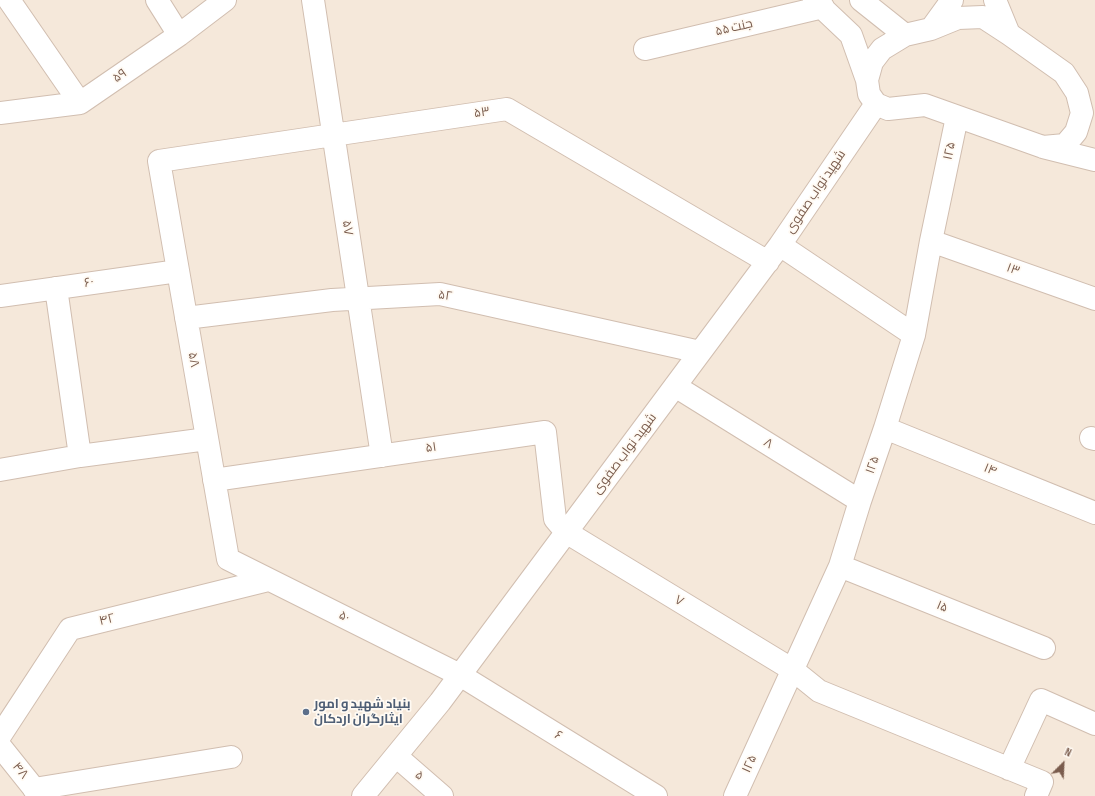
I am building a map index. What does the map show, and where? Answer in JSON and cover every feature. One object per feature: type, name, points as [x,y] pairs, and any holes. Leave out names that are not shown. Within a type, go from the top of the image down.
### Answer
[{"type":"street","points":[[8,0],[80,103]]},
{"type":"street","points":[[157,0],[179,35]]},
{"type":"street","name":"۵۹","points":[[0,113],[80,103],[179,35],[225,0]]},
{"type":"street","name":"۵۷","points":[[313,0],[382,456]]},
{"type":"street","points":[[861,0],[905,35]]},
{"type":"street","points":[[931,29],[952,0]]},
{"type":"street","points":[[995,0],[1009,34]]},
{"type":"street","points":[[818,3],[851,35],[867,80],[869,94],[876,104],[888,108],[925,105],[1043,147],[1095,160]]},
{"type":"street","name":"جنت ۵۵","points":[[645,49],[818,3]]},
{"type":"street","points":[[867,80],[872,62],[882,48],[905,35],[931,29],[958,18],[983,17],[1095,95]]},
{"type":"street","points":[[1043,147],[1065,146],[1076,132],[1082,113],[1077,93],[1064,73]]},
{"type":"street","name":"شهید نواب صفوی","points":[[363,796],[460,675],[774,254],[876,104]]},
{"type":"street","name":"۵۳","points":[[159,161],[507,109],[774,254],[914,335]]},
{"type":"street","name":"۱۲۵","points":[[736,796],[840,566],[885,428],[914,335],[931,240],[957,117]]},
{"type":"street","name":"۵۸","points":[[159,161],[228,559]]},
{"type":"street","name":"۱۳","points":[[931,240],[1095,299]]},
{"type":"street","name":"۶۰","points":[[0,296],[178,271]]},
{"type":"street","points":[[56,288],[80,456]]},
{"type":"street","name":"۵۲","points":[[186,318],[332,300],[440,294],[700,352]]},
{"type":"street","name":"۸","points":[[675,386],[860,501]]},
{"type":"street","name":"۱۴","points":[[885,428],[1095,512]]},
{"type":"street","name":"۵۱","points":[[214,480],[545,432],[555,519],[566,532]]},
{"type":"street","points":[[0,470],[80,456],[207,439]]},
{"type":"street","name":"۷","points":[[566,532],[793,670],[819,691],[1042,782],[1036,796]]},
{"type":"street","name":"۵۰","points":[[228,559],[460,675]]},
{"type":"street","name":"۱۵","points":[[840,566],[1044,648]]},
{"type":"street","name":"۴۲","points":[[0,736],[70,629],[268,580]]},
{"type":"street","name":"۶","points":[[460,675],[656,796]]},
{"type":"street","points":[[1009,769],[1040,700],[1095,724]]},
{"type":"street","name":"۴۸","points":[[0,746],[37,793]]},
{"type":"street","name":"۵","points":[[396,756],[442,796]]},
{"type":"street","points":[[37,793],[231,757]]},
{"type":"shaded area","points":[[0,0],[1095,0],[1095,796],[0,796]]},
{"type":"place","name":"بنیاد شهید و امور ایثارگران اردکان","points":[[306,712]]}]
